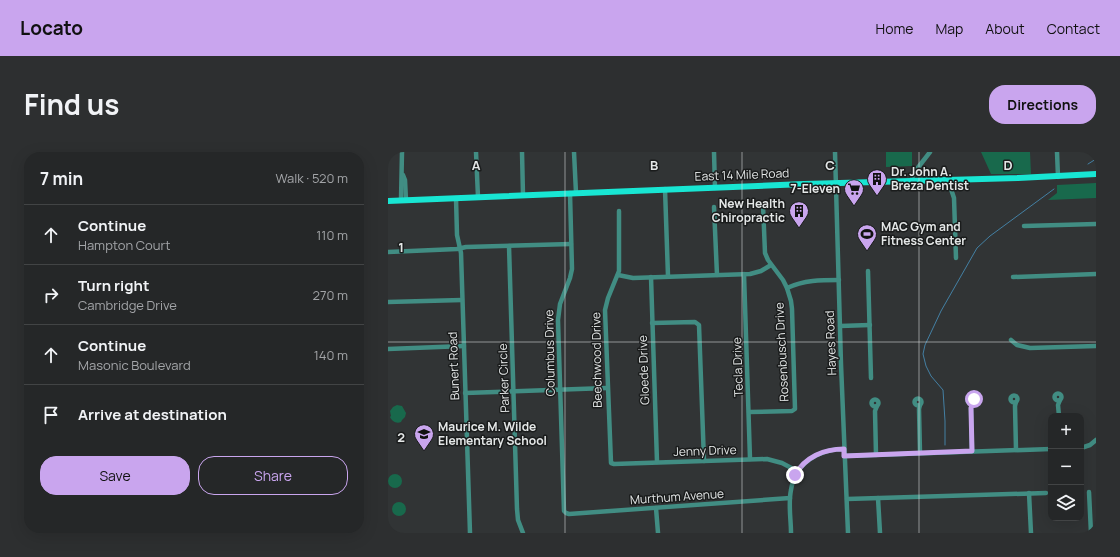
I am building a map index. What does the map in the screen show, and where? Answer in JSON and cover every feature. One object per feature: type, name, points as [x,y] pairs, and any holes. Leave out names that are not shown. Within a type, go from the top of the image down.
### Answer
[{"type":"main road","name":"East 14 Mile Road","points":[[388,201],[912,180],[1058,177],[1096,174]]},
{"type":"street","points":[[402,152],[403,174],[401,180],[404,200]]},
{"type":"street","points":[[476,152],[478,197]]},
{"type":"street","points":[[522,152],[523,195]]},
{"type":"street","name":"Columbus Drive","points":[[566,513],[564,511],[558,312],[561,299],[571,275],[574,152]]},
{"type":"street","points":[[714,152],[715,188]]},
{"type":"street","name":"Hayes Road","points":[[836,152],[838,280],[848,533]]},
{"type":"street","points":[[912,180],[913,174],[930,152]]},
{"type":"street","points":[[1057,152],[1058,177]]},
{"type":"street","points":[[950,180],[954,198],[956,258]]},
{"type":"street","points":[[665,190],[668,276]]},
{"type":"street","name":"Bunert Road","points":[[456,198],[457,235],[460,248],[470,533]]},
{"type":"street","name":"Rosenbusch Drive","points":[[749,412],[795,410],[792,308],[787,288],[765,252],[763,205]]},
{"type":"street","points":[[714,207],[716,275]]},
{"type":"street","name":"Beechwood Drive","points":[[611,463],[605,310],[620,266],[619,211]]},
{"type":"street","points":[[1024,226],[1096,224]]},
{"type":"street","points":[[388,252],[571,244]]},
{"type":"street","name":"Parker Circle","points":[[509,246],[518,520],[523,533]]},
{"type":"street","points":[[618,275],[633,278],[744,274],[761,272],[771,264]]},
{"type":"street","points":[[868,271],[871,378]]},
{"type":"street","name":"Tecla Drive","points":[[744,274],[750,459]]},
{"type":"street","points":[[1013,277],[1096,274]]},
{"type":"street","name":"Gloede Drive","points":[[650,277],[657,462]]},
{"type":"street","points":[[787,288],[799,283],[813,280],[838,280]]},
{"type":"street","points":[[388,302],[462,300]]},
{"type":"street","points":[[652,323],[698,323],[704,461]]},
{"type":"street","points":[[840,326],[870,325]]},
{"type":"street","points":[[1011,340],[1020,346],[1030,348],[1096,346]]},
{"type":"street","points":[[388,349],[464,346]]},
{"type":"street","points":[[465,393],[607,388]]},
{"type":"street","points":[[1058,402],[1059,413]]},
{"type":"street","points":[[1014,403],[1016,450]]},
{"type":"street","points":[[971,405],[972,451]]},
{"type":"street","points":[[918,406],[920,453]]},
{"type":"street","points":[[875,408],[876,455]]},
{"type":"street","points":[[1084,447],[1096,442]]},
{"type":"street","points":[[791,533],[791,485],[797,471],[817,454],[831,450],[844,449]]},
{"type":"street","points":[[844,456],[1048,449]]},
{"type":"street","name":"Jenny Drive","points":[[611,463],[767,459],[790,466],[797,471]]},
{"type":"street","points":[[1089,492],[1091,533]]},
{"type":"street","points":[[1029,493],[1030,533]]},
{"type":"street","points":[[847,499],[1046,493]]},
{"type":"street","name":"Murthum Avenue","points":[[566,513],[790,498]]},
{"type":"street","points":[[878,498],[880,533]]},
{"type":"street","points":[[656,508],[658,533]]},
{"type":"green space","points":[[886,152],[912,152],[912,166],[886,167]]},
{"type":"green space","points":[[981,152],[1030,152],[1031,174],[991,174]]},
{"type":"green space","points":[[1096,183],[1096,198],[1048,200],[1057,193],[1057,185]]},
{"type":"green space","points":[[397,405],[402,406],[406,413],[405,417],[399,423],[394,422],[390,417],[390,411]]},
{"type":"green space","points":[[392,474],[398,474],[402,478],[402,484],[398,488],[392,488],[388,484],[388,478]]},
{"type":"green space","points":[[396,502],[402,502],[406,506],[406,512],[402,516],[396,516],[392,512],[392,506]]},
{"type":"waterway","points":[[1088,164],[1096,159]]},
{"type":"waterway","points":[[945,445],[943,390],[931,376],[926,366],[923,354],[925,345],[941,311],[977,248],[990,236],[1054,189]]},
{"type":"place","name":"Dr. John A. Breza Dentist","points":[[877,196]]},
{"type":"place","name":"7-Eleven","points":[[854,206]]},
{"type":"place","name":"New Health Chiropractic","points":[[799,228]]},
{"type":"place","name":"MAC Gym and Fitness Center","points":[[867,251]]},
{"type":"place","name":"Maurice M. Wilde Elementary School","points":[[424,451]]},
{"type":"route","points":[[795,475],[801,467],[817,454],[837,449],[844,449],[844,456],[972,451],[971,408],[974,399]]}]
